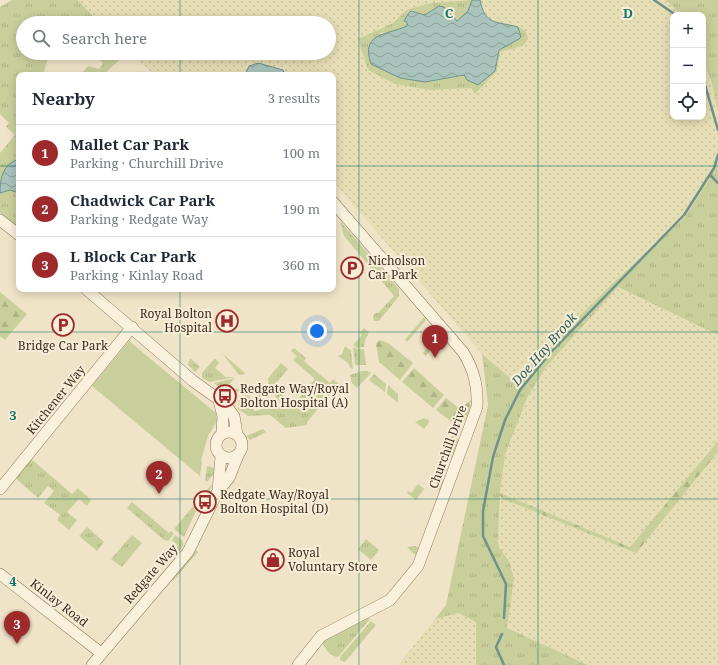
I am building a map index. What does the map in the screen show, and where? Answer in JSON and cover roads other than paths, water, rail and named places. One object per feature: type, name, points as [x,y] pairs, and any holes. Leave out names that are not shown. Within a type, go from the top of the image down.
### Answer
[{"type":"street","name":"Churchill Drive","points":[[298,665],[321,636],[390,600],[418,566],[477,407],[478,393],[476,378],[471,365],[463,352],[336,205]]},
{"type":"street","points":[[0,220],[16,233]]},
{"type":"street","name":"Redgate Way","points":[[91,292],[229,408],[234,416],[237,434],[242,445],[229,478],[218,492],[188,552],[92,665]]},
{"type":"street","name":"Kitchener Way","points":[[0,489],[132,327]]},
{"type":"street","name":"Redgate Way","points":[[218,492],[221,456],[215,444],[218,436],[222,433],[223,416],[219,401]]},
{"type":"street","points":[[222,433],[229,431],[237,434]]},
{"type":"street","points":[[221,456],[233,457],[239,453]]},
{"type":"street","name":"Kinlay Road","points":[[0,574],[101,653]]},
{"type":"water","points":[[472,0],[480,0],[485,14],[492,21],[518,27],[521,37],[499,50],[495,71],[478,85],[467,80],[464,75],[425,82],[400,78],[371,64],[369,46],[373,40],[378,36],[407,26],[407,22],[404,21],[411,11],[425,15],[439,6],[444,7],[457,21],[468,11]]},
{"type":"water","points":[[258,63],[283,70],[284,72],[246,72],[249,66]]},
{"type":"water","points":[[16,160],[16,192],[10,190],[0,193],[4,172],[9,164]]},
{"type":"waterway","name":"Doe Hay Brook","points":[[654,0],[672,12]]},
{"type":"waterway","name":"Doe Hay Brook","points":[[705,84],[718,130]]},
{"type":"waterway","name":"Doe Hay Brook","points":[[504,618],[506,584],[483,536],[483,511],[493,457],[505,420],[520,390],[551,352],[684,215],[714,168],[718,155]]},
{"type":"waterway","points":[[710,175],[718,183]]},
{"type":"waterway","points":[[502,634],[496,647],[504,665]]},
{"type":"place","name":"Nicholson Car Park","points":[[352,268]]},
{"type":"place","name":"Royal Bolton Hospital","points":[[227,321]]},
{"type":"place","name":"Bridge Car Park","points":[[63,325]]},
{"type":"place","name":"Mallet Car Park","points":[[435,358]]},
{"type":"place","name":"Redgate Way/Royal Bolton Hospital (A)","points":[[225,396]]},
{"type":"place","name":"Chadwick Car Park","points":[[159,494]]},
{"type":"place","name":"Redgate Way/Royal Bolton Hospital (D)","points":[[205,502]]},
{"type":"place","name":"Royal Voluntary Store","points":[[273,560]]},
{"type":"place","name":"L Block Car Park","points":[[17,644]]}]
